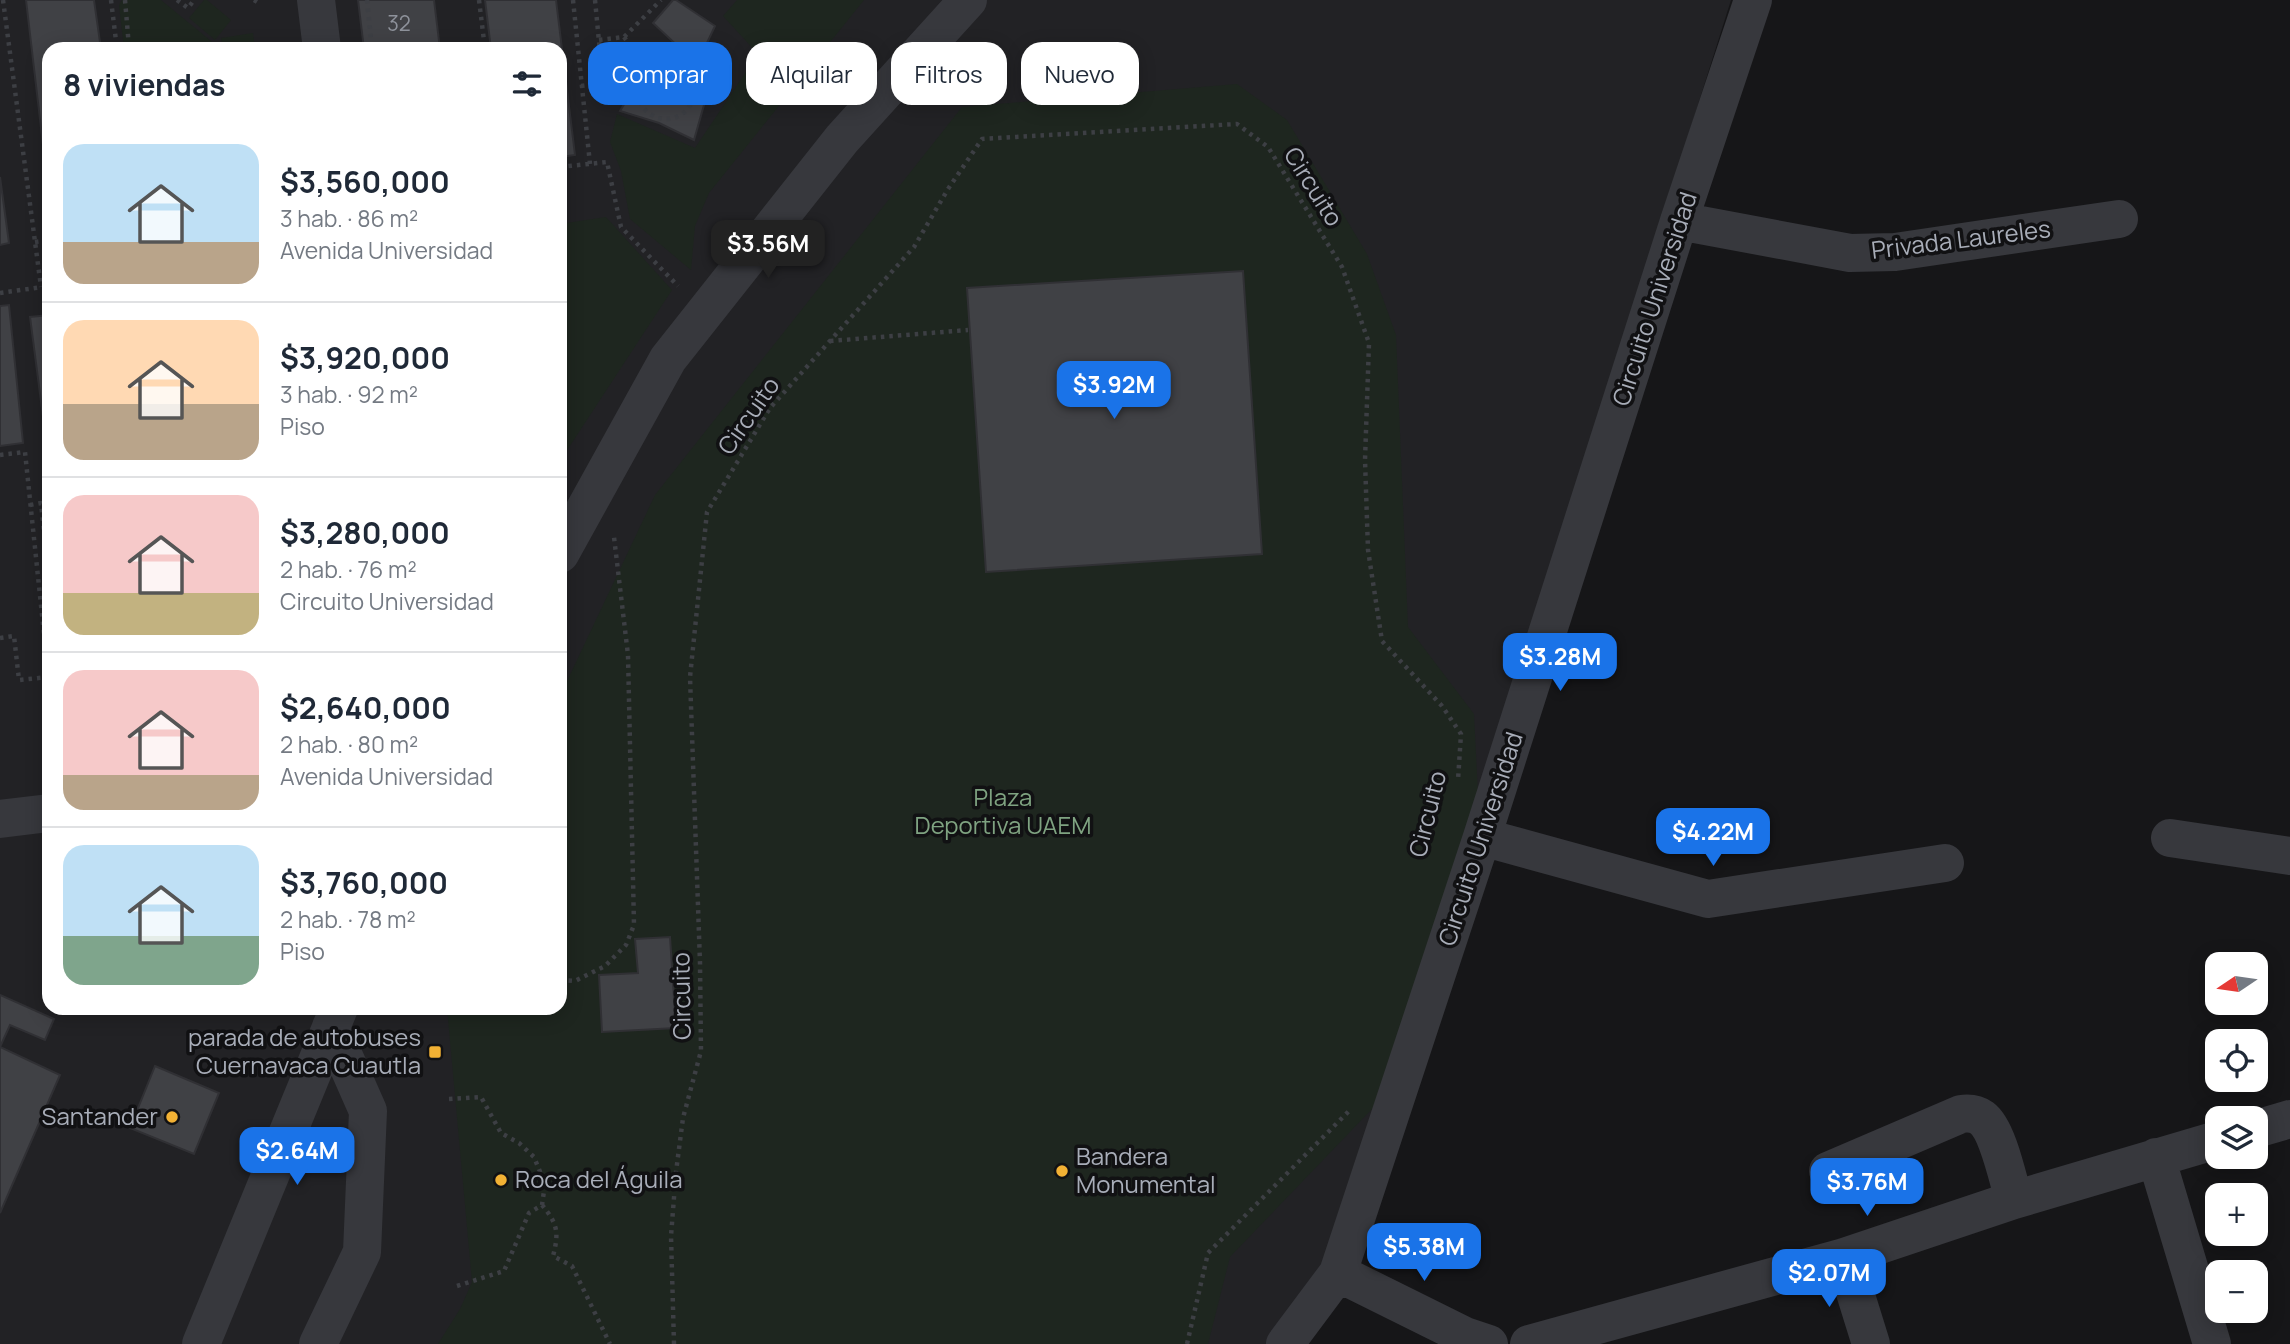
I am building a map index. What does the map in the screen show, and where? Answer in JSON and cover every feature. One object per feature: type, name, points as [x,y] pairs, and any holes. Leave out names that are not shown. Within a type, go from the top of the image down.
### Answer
[{"type":"street","points":[[316,0],[321,42]]},
{"type":"street","points":[[567,541],[668,359],[842,139],[968,0]]},
{"type":"street","name":"Circuito Universidad","points":[[1285,1344],[1338,1273],[1482,837],[1679,221],[1754,0]]},
{"type":"street","name":"Privada Laureles","points":[[1679,221],[1850,253],[1895,252],[2119,219]]},
{"type":"street","points":[[0,819],[42,814]]},
{"type":"street","points":[[1482,837],[1708,899],[1945,863]]},
{"type":"street","points":[[2170,838],[2290,856]]},
{"type":"street","points":[[201,1344],[335,1017]]},
{"type":"street","points":[[318,1344],[362,1252],[368,1111],[335,1017]]},
{"type":"street","points":[[1828,1171],[1961,1114],[1970,1113],[1979,1116],[1991,1129],[2014,1200]]},
{"type":"street","points":[[2268,1125],[2290,1119]]},
{"type":"street","points":[[1529,1344],[1844,1257],[2014,1200],[2205,1143]]},
{"type":"street","points":[[2156,1157],[2212,1344]]},
{"type":"street","points":[[1844,1257],[1871,1344]]},
{"type":"street","points":[[1338,1273],[1465,1336],[1489,1344]]},
{"type":"path","points":[[0,293],[41,288],[3,0]]},
{"type":"path","points":[[111,0],[116,42]]},
{"type":"path","points":[[125,0],[129,42]]},
{"type":"path","points":[[177,0],[188,8],[194,0]]},
{"type":"path","points":[[367,0],[371,42]]},
{"type":"path","points":[[479,0],[484,42]]},
{"type":"path","points":[[573,0],[590,164]]},
{"type":"path","points":[[581,86],[603,83],[595,0]]},
{"type":"path","points":[[599,40],[624,37],[661,0]]},
{"type":"path","points":[[624,37],[628,42]]},
{"type":"path","points":[[665,62],[674,63],[689,74],[695,90],[694,100],[681,115],[662,120],[645,110],[640,102],[638,84],[648,69],[665,62]]},
{"type":"path","name":"Circuito","points":[[674,1344],[671,1236],[676,1172],[683,1118],[701,1051],[690,677],[707,512],[770,408],[914,247],[948,189],[982,139],[1237,124],[1268,148],[1342,267],[1369,343],[1365,460],[1368,550],[1382,641],[1442,706],[1461,734],[1457,792]]},
{"type":"path","points":[[567,166],[607,162],[621,227],[681,289]]},
{"type":"path","points":[[35,242],[42,241]]},
{"type":"path","points":[[829,341],[968,330]]},
{"type":"path","points":[[0,455],[24,452],[42,615]]},
{"type":"path","points":[[30,505],[41,503],[42,516]]},
{"type":"path","points":[[567,980],[575,981],[605,966],[626,945],[634,925],[628,654],[614,536]]},
{"type":"path","points":[[0,638],[14,636],[19,680],[42,679]]},
{"type":"path","points":[[449,1099],[481,1097],[501,1133],[519,1143],[534,1157],[545,1184],[542,1205],[549,1213],[558,1234],[554,1256],[572,1266],[610,1344]]},
{"type":"path","points":[[1187,1344],[1208,1253],[1359,1101]]},
{"type":"path","points":[[457,1286],[504,1271],[529,1213],[542,1205]]},
{"type":"shaded area","name":"Plaza Deportiva UAEM","points":[[0,0],[1731,0],[1335,1256],[1270,1344],[0,1344]]},
{"type":"green space","points":[[122,0],[161,0],[211,42],[123,42],[119,5]]},
{"type":"green space","points":[[204,0],[231,20],[215,40],[189,18]]},
{"type":"green space","points":[[737,0],[864,0],[830,42],[747,42],[723,16]]},
{"type":"green space","points":[[253,33],[254,42],[222,42],[221,38]]},
{"type":"green space","points":[[746,72],[746,105],[780,105],[709,193],[695,226],[691,270],[630,219],[621,171],[610,142],[617,114],[695,148],[724,105],[732,105],[732,93]]},
{"type":"green space","name":"Plaza Deportiva UAEM","points":[[1237,84],[1287,120],[1367,254],[1396,335],[1408,627],[1474,714],[1478,794],[1373,1108],[1230,1257],[1208,1344],[438,1344],[460,1309],[472,1282],[448,1015],[567,1015],[567,681],[655,495],[962,107],[1021,102],[1021,105],[1139,105],[1139,92]]},
{"type":"green space","points":[[606,217],[672,290],[567,450],[567,223]]},
{"type":"building","points":[[26,0],[94,0],[100,42],[42,42],[42,136]]},
{"type":"building","points":[[26,0],[94,0],[100,42],[42,42],[42,136]]},
{"type":"building","points":[[358,0],[434,0],[439,42],[363,42]]},
{"type":"building","points":[[485,0],[556,0],[561,42],[490,42]]},
{"type":"building","points":[[485,0],[556,0],[561,42],[490,42]]},
{"type":"building","points":[[673,0],[676,0],[715,26],[707,42],[673,42],[653,23]]},
{"type":"building","points":[[567,90],[575,155],[567,156]]},
{"type":"building","points":[[567,90],[575,155],[567,156]]},
{"type":"building","points":[[624,105],[704,105],[694,140],[659,123],[620,111]]},
{"type":"building","points":[[0,177],[9,243],[0,245]]},
{"type":"building","points":[[0,177],[9,243],[0,245]]},
{"type":"building","points":[[1243,271],[1262,554],[986,572],[967,288]]},
{"type":"building","points":[[9,305],[23,443],[0,446],[0,306]]},
{"type":"building","points":[[42,316],[42,409],[30,317]]},
{"type":"building","points":[[670,937],[676,1028],[602,1032],[599,975],[638,973],[635,939]]},
{"type":"building","points":[[0,995],[54,1019],[45,1040],[10,1025],[0,1047]]},
{"type":"building","points":[[0,1047],[60,1075],[0,1213]]},
{"type":"building","name":"Santander","points":[[155,1066],[219,1093],[194,1154],[130,1128]]},
{"type":"place","name":"parada de autobuses Cuernavaca Cuautla","points":[[435,1052]]},
{"type":"place","name":"Santander","points":[[172,1117]]},
{"type":"place","name":"Bandera Monumental","points":[[1062,1171]]},
{"type":"place","name":"Roca del Águila","points":[[501,1180]]}]
